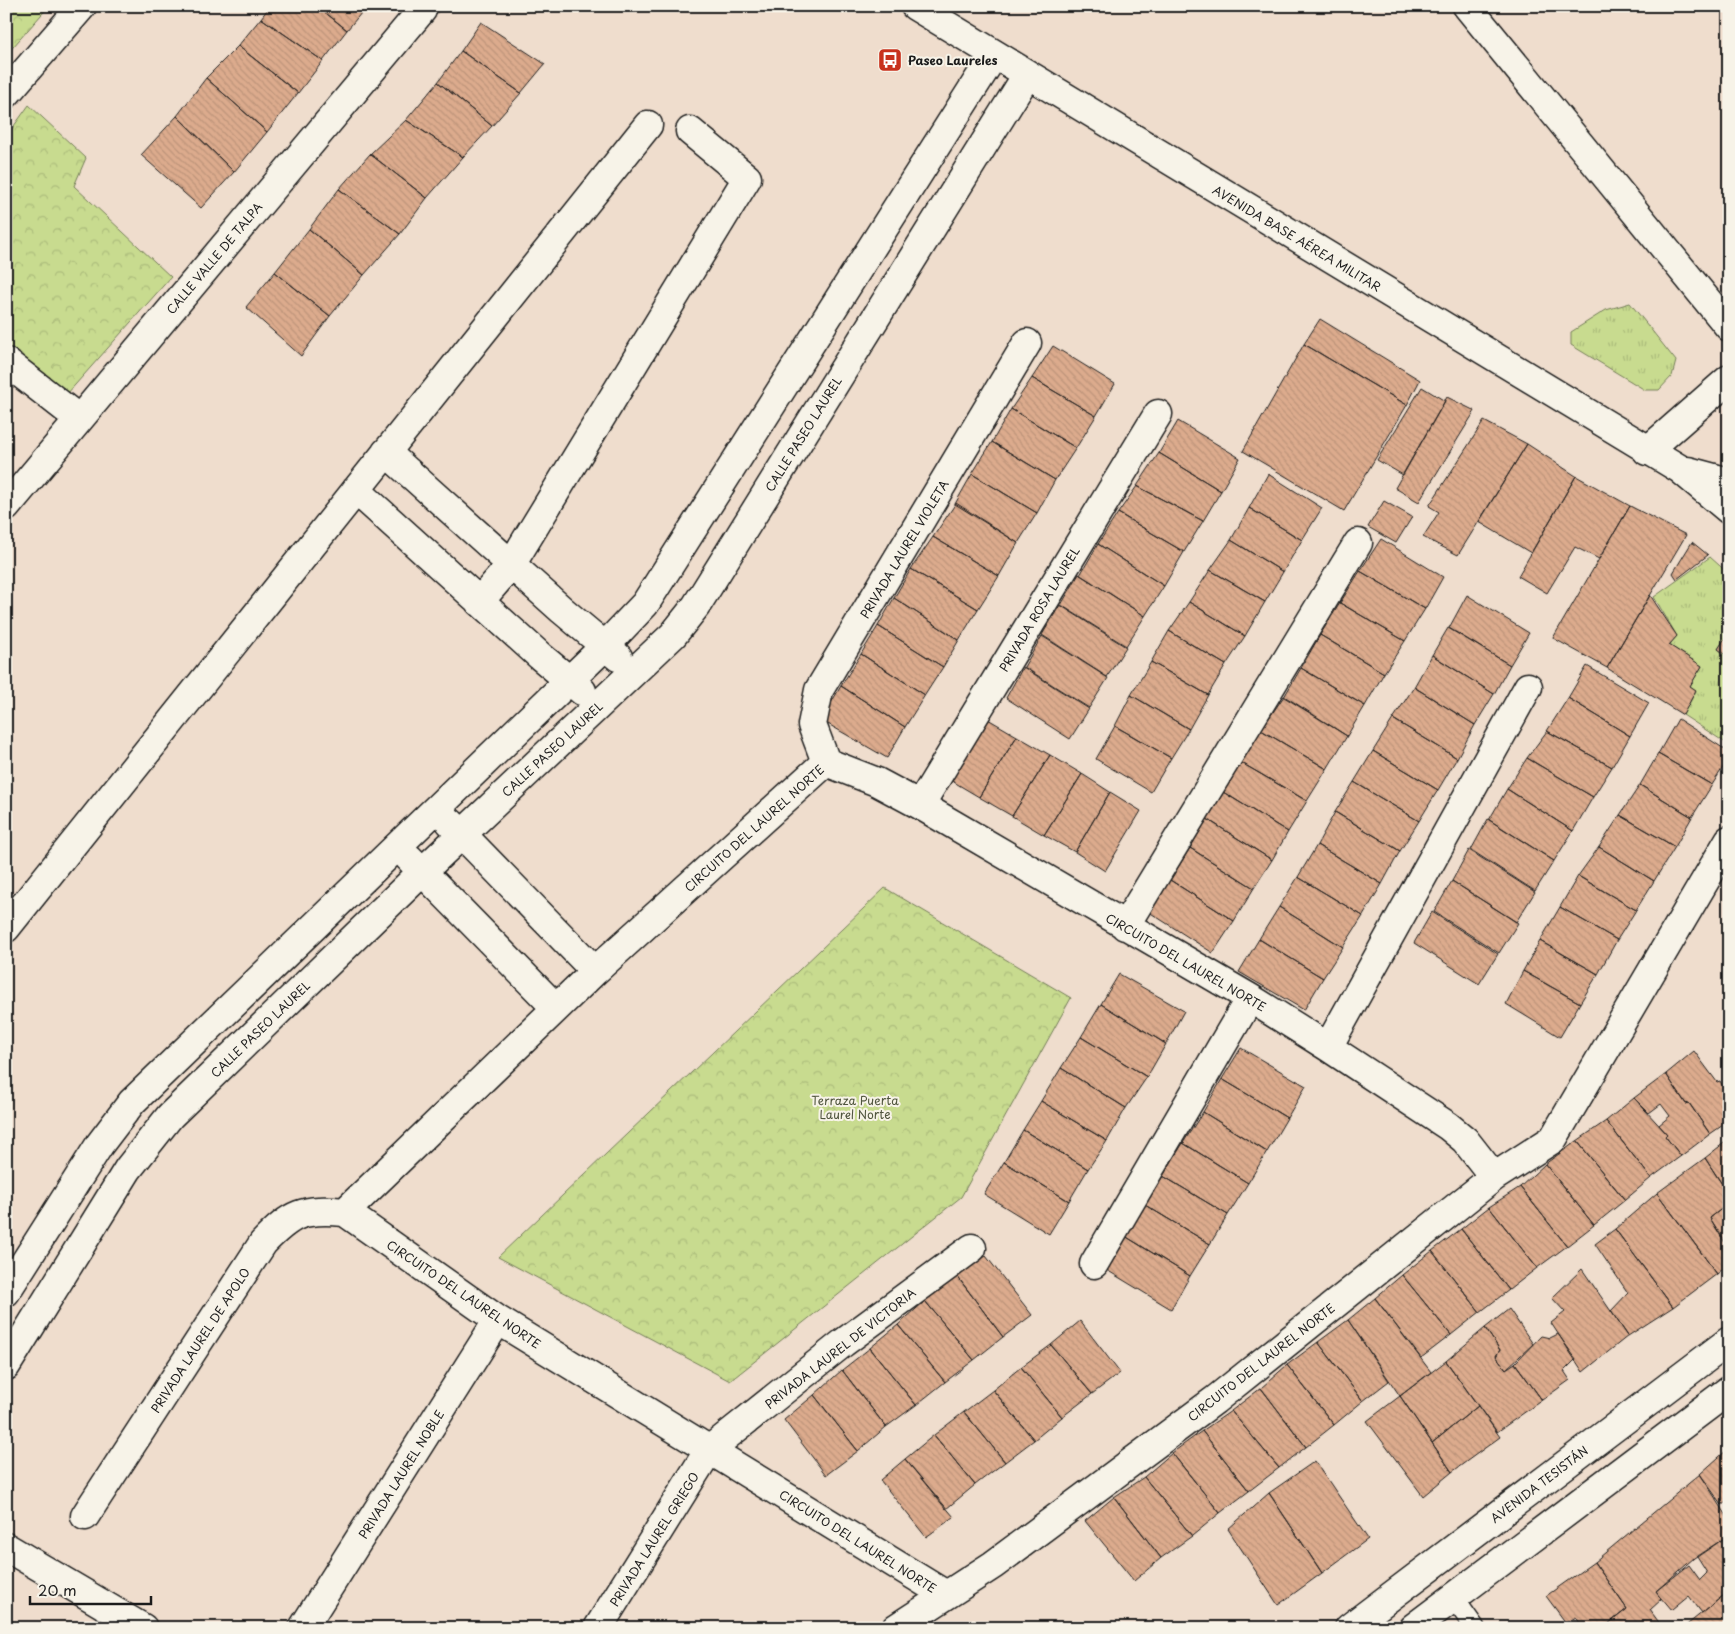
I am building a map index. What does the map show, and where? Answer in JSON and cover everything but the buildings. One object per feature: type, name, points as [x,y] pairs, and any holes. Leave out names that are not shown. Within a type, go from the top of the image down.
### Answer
[{"type":"street","points":[[6,94],[82,6]]},
{"type":"street","name":"AVENIDA BASE AÉREA MILITAR","points":[[915,6],[1647,451],[1680,469],[1729,510]]},
{"type":"street","points":[[1467,6],[1729,327]]},
{"type":"street","name":"CALLE VALLE DE TALPA","points":[[6,507],[422,10]]},
{"type":"street","points":[[6,1292],[100,1144],[132,1102],[570,680],[645,604],[994,55]]},
{"type":"street","name":"CALLE PASEO LAUREL","points":[[6,1366],[128,1169],[170,1116],[422,872],[673,635],[696,606],[1027,74]]},
{"type":"street","points":[[6,928],[648,125]]},
{"type":"street","points":[[479,602],[511,564],[747,178],[690,130]]},
{"type":"street","name":"PRIVADA LAUREL VIOLETA","points":[[826,762],[812,725],[819,690],[1028,343]]},
{"type":"street","points":[[6,362],[79,418]]},
{"type":"street","points":[[1647,451],[1729,379]]},
{"type":"street","name":"PRIVADA ROSA LAUREL","points":[[920,805],[1158,414]]},
{"type":"street","points":[[386,452],[634,671]]},
{"type":"street","name":"AVENIDA BASE AÉREA MILITAR","points":[[1680,469],[1729,482]]},
{"type":"street","points":[[356,490],[479,602],[598,706]]},
{"type":"street","points":[[1125,926],[1358,543]]},
{"type":"street","points":[[1328,1047],[1528,687]]},
{"type":"street","name":"CIRCUITO DEL LAUREL NORTE","points":[[826,762],[877,782],[920,805],[1250,998],[1328,1047],[1448,1126],[1465,1140],[1494,1177],[1215,1400],[993,1565],[946,1595],[498,1320],[345,1212],[595,971],[826,762]]},
{"type":"street","points":[[437,808],[595,971]]},
{"type":"street","points":[[1494,1177],[1553,1139],[1729,840]]},
{"type":"street","points":[[398,846],[556,1008]]},
{"type":"street","points":[[1094,1264],[1250,998]]},
{"type":"street","name":"PRIVADA LAUREL DE APOLO","points":[[85,1516],[263,1243],[283,1222],[301,1214],[320,1210],[345,1212]]},
{"type":"street","name":"PRIVADA LAUREL DE VICTORIA","points":[[710,1450],[843,1343],[972,1248]]},
{"type":"street","name":"PRIVADA LAUREL NOBLE","points":[[303,1628],[498,1320]]},
{"type":"street","name":"AVENIDA TESISTÁN","points":[[1350,1628],[1729,1341]]},
{"type":"street","points":[[1413,1628],[1729,1390]]},
{"type":"street","name":"PRIVADA LAUREL GRIEGO","points":[[598,1628],[710,1450]]},
{"type":"street","points":[[6,1547],[143,1628]]},
{"type":"street","points":[[896,1628],[946,1595]]},
{"type":"lane","points":[[1453,1598],[1475,1628]]},
{"type":"green space","points":[[6,6],[49,6],[6,55]]},
{"type":"green space","points":[[29,105],[86,158],[74,186],[171,277],[67,394],[6,347],[6,137]]},
{"type":"green space","points":[[1630,303],[1676,361],[1672,376],[1659,390],[1645,390],[1571,345],[1571,332],[1606,310]]},
{"type":"green space","points":[[1710,557],[1729,574],[1729,632],[1718,649],[1729,657],[1729,745],[1683,715],[1696,691],[1690,686],[1702,666],[1669,645],[1677,636],[1654,597]]},
{"type":"green space","name":"Terraza Puerta Laurel Norte","points":[[885,888],[1071,998],[961,1197],[730,1381],[498,1257]]},
{"type":"place","name":"Paseo Laureles","points":[[890,60]]}]
